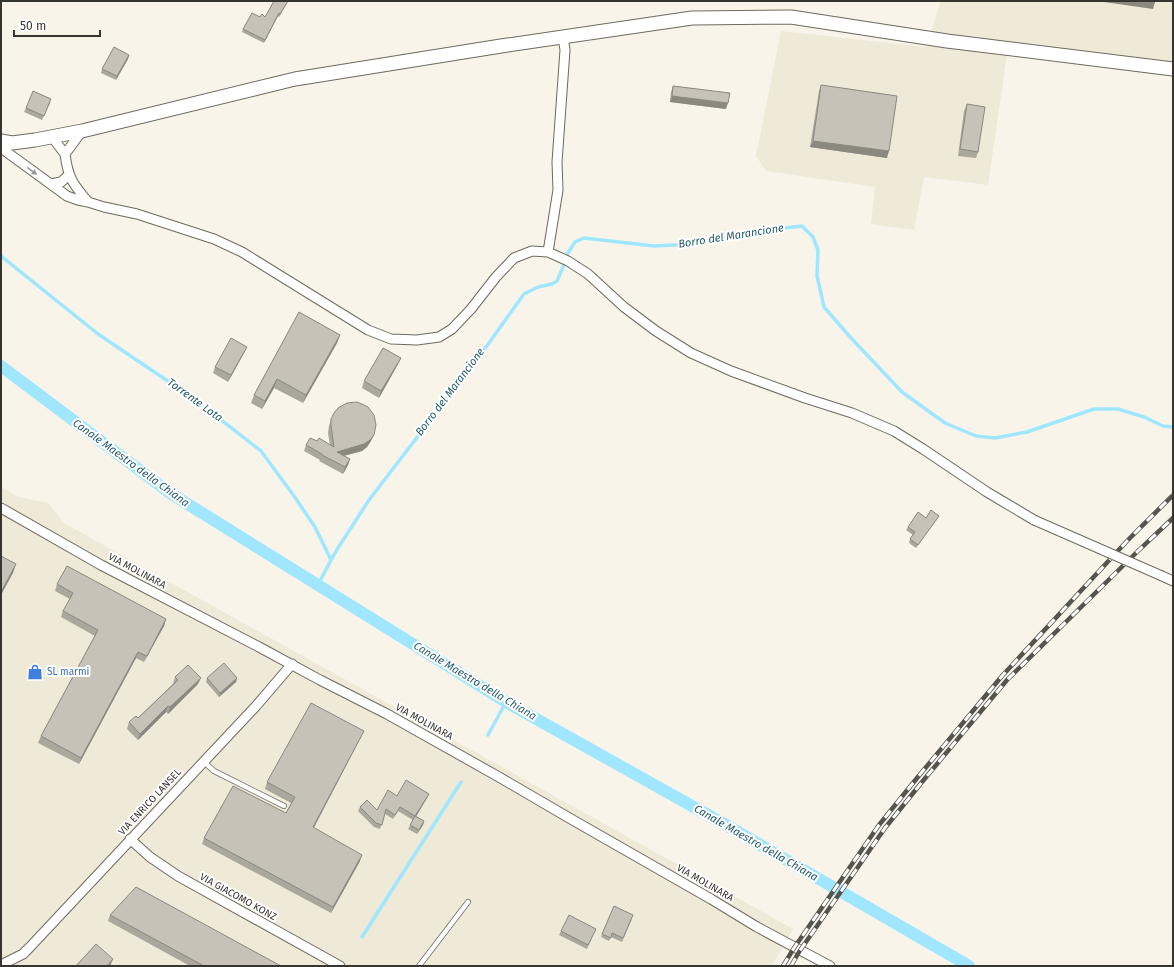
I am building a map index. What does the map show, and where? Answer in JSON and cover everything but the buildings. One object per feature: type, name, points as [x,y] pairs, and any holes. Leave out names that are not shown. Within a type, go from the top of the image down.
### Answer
[{"type":"main road","points":[[1,141],[12,144],[82,131],[295,79],[501,46],[692,18],[791,17],[947,41],[1173,69]]},
{"type":"street","points":[[548,252],[558,190],[557,162],[565,50],[563,37]]},
{"type":"street","points":[[65,154],[82,131]]},
{"type":"street","points":[[52,137],[65,154],[67,169],[73,183],[88,202]]},
{"type":"street","points":[[1,148],[67,196],[104,207],[137,214],[214,239],[242,252],[368,330],[391,339],[417,340],[439,337],[452,329],[472,309],[496,277],[514,258],[532,251],[548,252],[568,261],[588,274],[624,307],[656,331],[691,353],[731,371],[805,398],[852,413],[894,430],[987,492],[1034,520],[1173,581]]},
{"type":"street","points":[[51,184],[61,182],[69,175]]},
{"type":"street","name":"VIA MOLINARA","points":[[1,508],[108,568],[387,714],[711,899],[757,927],[830,966]]},
{"type":"street","name":"VIA ENRICO LANSEL","points":[[1,966],[23,954],[36,941],[256,706],[292,664]]},
{"type":"street","name":"VIA GIACOMO KONZ","points":[[130,840],[150,857],[178,876],[340,966]]},
{"type":"street","name":"VIA ENRICO LANSEL","points":[[17,966],[23,954]]},
{"type":"lane","points":[[204,762],[214,771],[284,806]]},
{"type":"lane","points":[[419,966],[468,902]]},
{"type":"shaded area","points":[[941,1],[1173,1],[1173,63],[1007,54],[988,185],[924,177],[914,230],[871,224],[875,187],[766,171],[756,156],[781,31],[926,47]]},
{"type":"shaded area","points":[[1,487],[19,497],[48,503],[64,523],[793,929],[772,966],[1,966]]},
{"type":"waterway","name":"Borro del Marancione","points":[[331,560],[369,500],[481,354],[524,294],[538,287],[552,284],[557,281],[566,256],[575,242],[584,238],[654,246],[694,244],[748,232],[802,226],[813,237],[818,250],[817,276],[824,307],[902,392],[945,423],[976,436],[995,438],[1027,432],[1094,409],[1118,409],[1144,417],[1163,426],[1173,427]]},
{"type":"waterway","name":"Torrente Lota","points":[[1,256],[98,334],[193,398],[261,451],[315,527],[331,560],[318,585]]},
{"type":"waterway","name":"Canale Maestro della Chiana","points":[[1,366],[170,493],[506,702],[726,825],[969,966]]},
{"type":"waterway","points":[[488,735],[506,702]]},
{"type":"waterway","points":[[362,937],[461,782]]},
{"type":"railway","points":[[783,966],[879,825],[917,778],[1002,676],[1127,541],[1173,495]]},
{"type":"railway","points":[[791,966],[799,952],[885,828],[1007,680],[1173,518]]},
{"type":"place","name":"SL marmi","points":[[35,672]]}]
